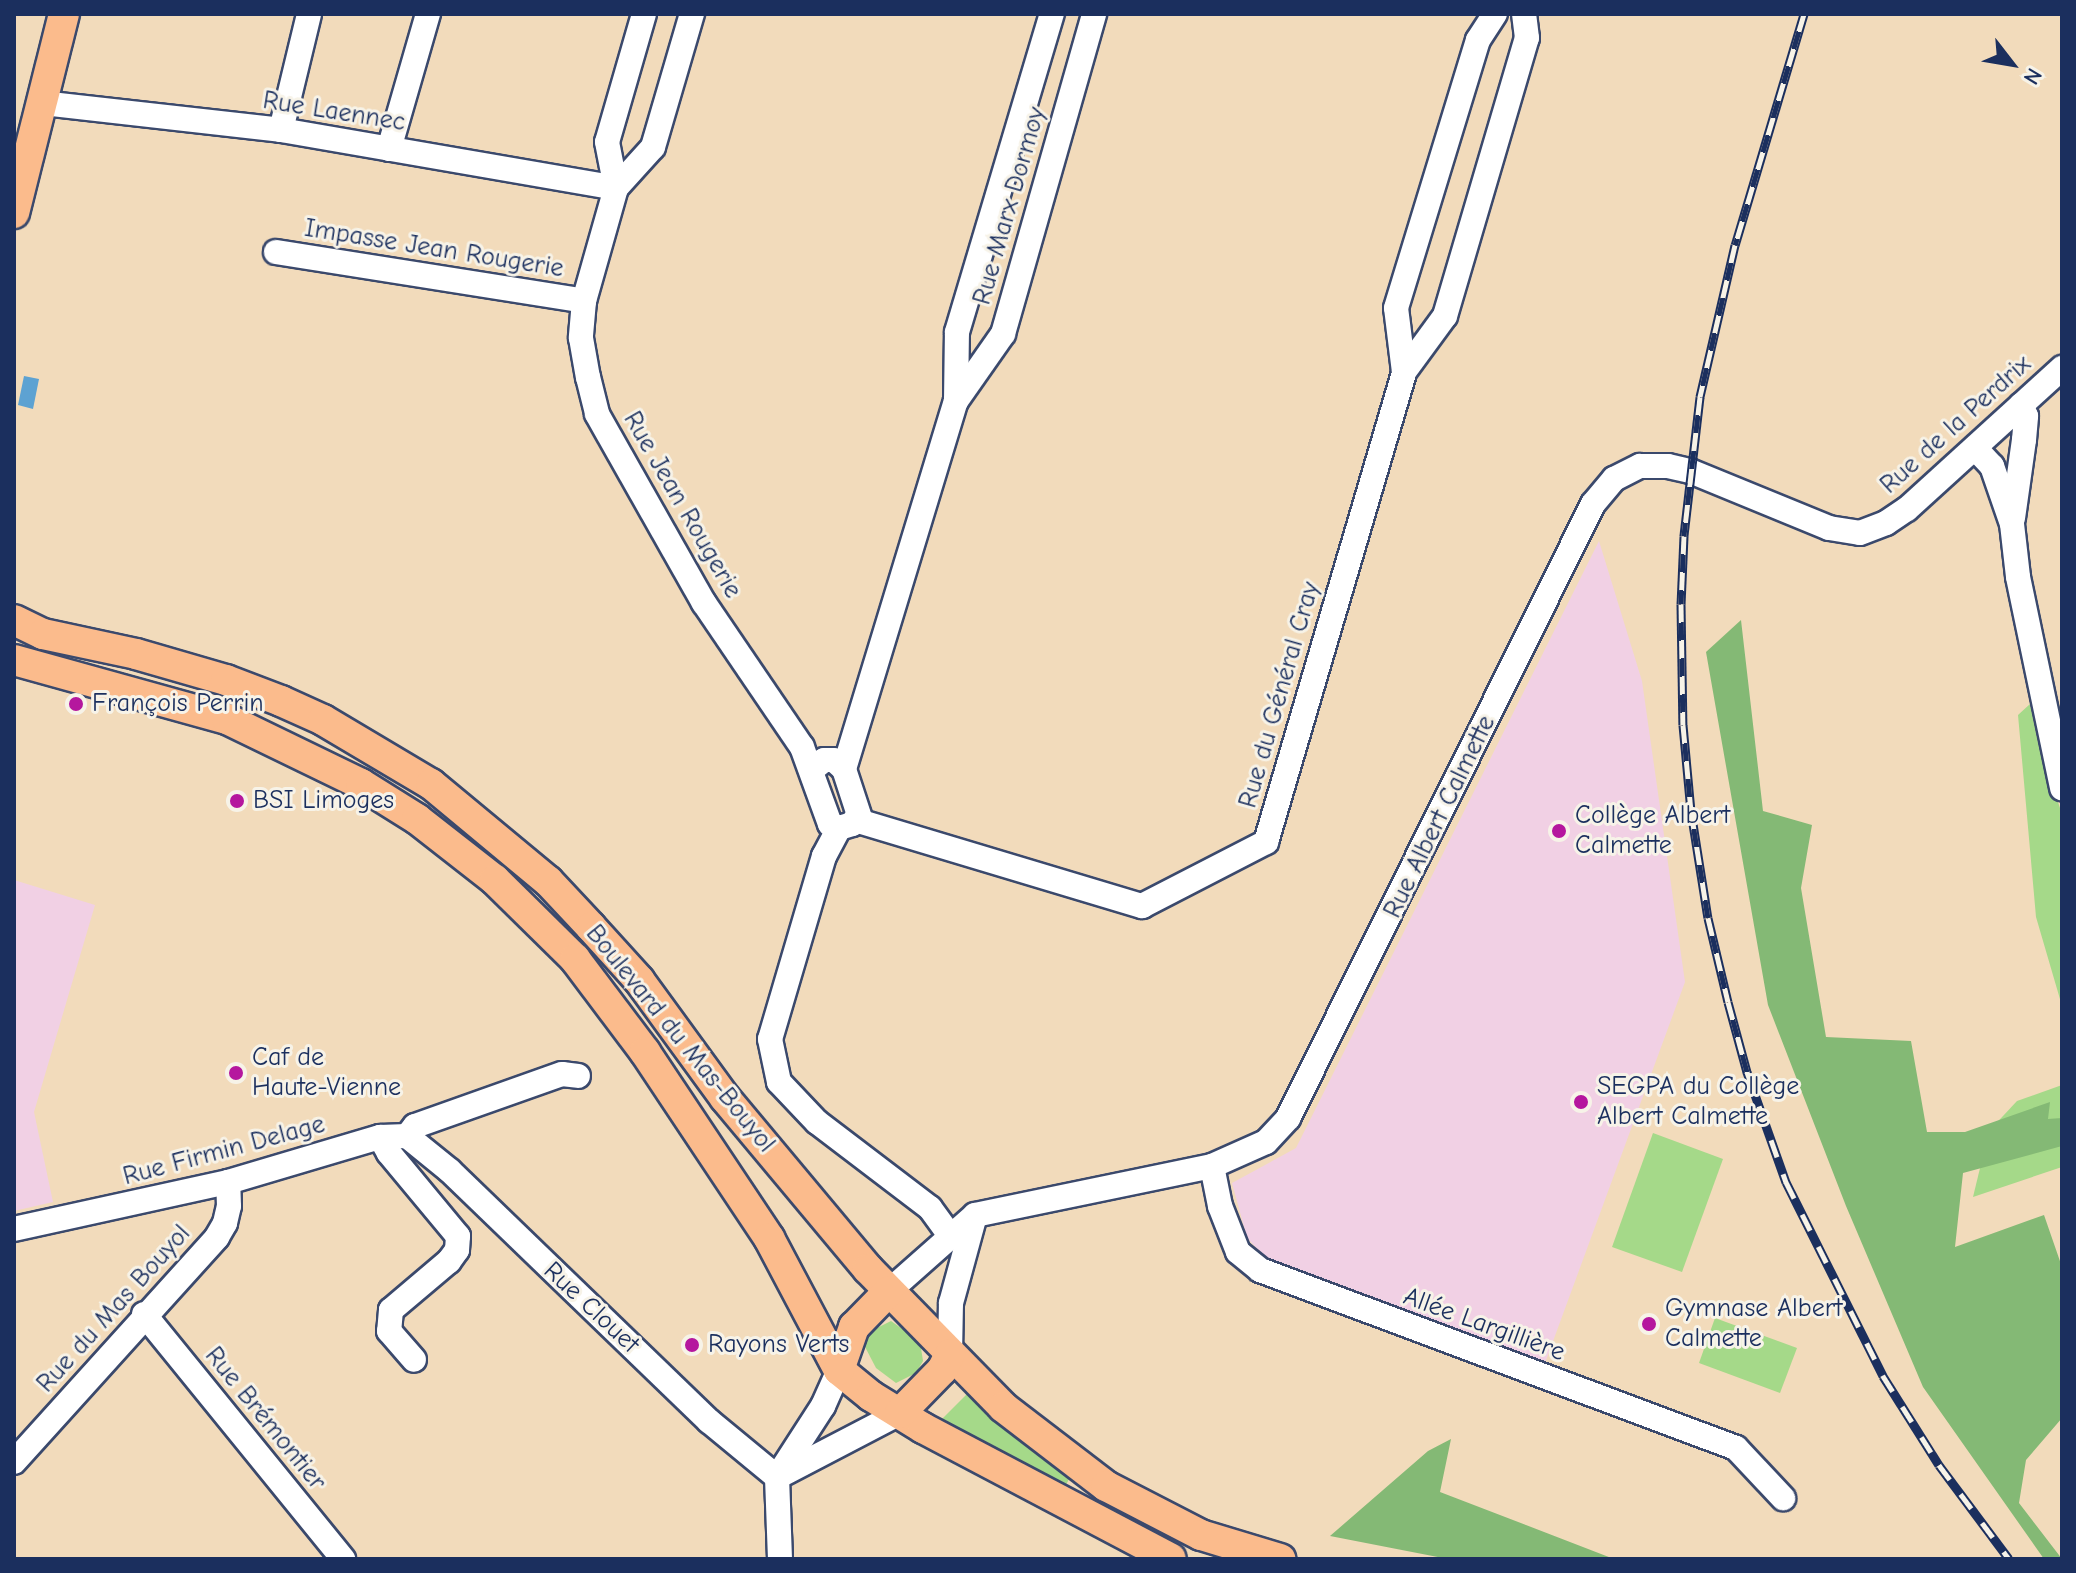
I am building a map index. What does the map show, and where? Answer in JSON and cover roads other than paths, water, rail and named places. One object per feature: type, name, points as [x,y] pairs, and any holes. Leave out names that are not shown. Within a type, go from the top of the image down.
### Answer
[{"type":"main road","points":[[14,213],[64,14]]},
{"type":"main road","name":"Boulevard du Mas-Bouyol","points":[[14,620],[43,634],[149,658],[226,680],[281,701],[335,727],[431,784],[548,881],[639,980],[725,1098],[946,1362],[1106,1486],[1201,1535],[1280,1559]]},
{"type":"main road","name":"Boulevard du Mas-Bouyol","points":[[14,660],[177,704],[242,726],[361,784],[417,819],[495,880],[575,959],[645,1052],[769,1238],[839,1370],[871,1396],[900,1413],[1171,1559]]},
{"type":"main road","name":"Rue Albert Calmette","points":[[839,1370],[854,1327],[888,1292]]},
{"type":"main road","points":[[900,1413],[946,1362]]},
{"type":"street","points":[[281,130],[309,14]]},
{"type":"street","points":[[389,149],[428,14]]},
{"type":"street","name":"Rue Jean Rougerie","points":[[616,188],[607,142],[644,14]]},
{"type":"street","name":"Rue Jean Rougerie","points":[[692,14],[653,147],[616,188],[584,301],[581,338],[597,414],[704,603],[802,747],[841,824]]},
{"type":"street","name":"Rue Marx Dormoy","points":[[844,769],[956,401],[957,332],[1052,14]]},
{"type":"street","name":"Rue Marx Dormoy","points":[[956,401],[1003,334],[1094,14]]},
{"type":"street","name":"Rue du Général Cray","points":[[1404,372],[1396,308],[1478,40],[1495,14]]},
{"type":"street","name":"Rue du Général Cray","points":[[841,824],[1142,906],[1266,842],[1404,372],[1445,316],[1527,38],[1524,14]]},
{"type":"street","name":"Rue Laennec","points":[[42,103],[281,130],[616,188]]},
{"type":"street","name":"Impasse Jean Rougerie","points":[[276,252],[584,301]]},
{"type":"street","name":"Rue de la Perdrix","points":[[1886,523],[1907,509],[2062,368]]},
{"type":"street","points":[[2012,524],[2026,416],[2021,405]]},
{"type":"street","points":[[1975,448],[1992,466],[2012,524],[2018,577],[2062,788]]},
{"type":"street","name":"Rue Albert Calmette","points":[[888,1292],[975,1215],[1212,1166],[1266,1142],[1288,1118],[1593,504],[1614,479],[1640,466],[1668,466],[1690,471],[1829,528],[1860,533],[1886,523]]},
{"type":"street","points":[[813,769],[824,760],[834,760],[844,769],[859,815],[841,824],[824,856],[770,1039],[779,1082],[817,1122],[930,1208],[950,1236]]},
{"type":"street","name":"Rue Firmin Delage","points":[[14,1229],[228,1182],[380,1137],[407,1136],[415,1126],[562,1074],[578,1076]]},
{"type":"street","name":"Rue Clouet","points":[[407,1136],[450,1171],[709,1421],[777,1477]]},
{"type":"street","points":[[380,1137],[389,1153],[458,1236],[457,1250],[449,1261],[391,1310],[389,1331],[414,1360]]},
{"type":"street","name":"Allée Largillière","points":[[1212,1166],[1220,1206],[1238,1252],[1260,1270],[1736,1448],[1783,1498]]},
{"type":"street","name":"Rue du Mas Bouyol","points":[[14,1462],[225,1223],[229,1206],[228,1182]]},
{"type":"street","points":[[946,1362],[951,1303],[975,1215]]},
{"type":"street","name":"Rue Brémontier","points":[[144,1314],[343,1559]]},
{"type":"street","points":[[780,1559],[777,1477],[823,1406],[839,1370]]},
{"type":"street","points":[[777,1477],[900,1413]]},
{"type":"water","points":[[24,376],[39,379],[33,409],[18,405]]},
{"type":"railway","points":[[1804,14],[1735,245],[1700,397],[1684,536],[1681,604],[1683,725],[1691,811],[1708,918],[1728,1002],[1747,1072],[1786,1182],[1883,1376],[1939,1465],[2009,1559]]},
{"type":"place","name":"François Perrin","points":[[76,704]]},
{"type":"place","name":"BSI Limoges","points":[[237,801]]},
{"type":"place","name":"Collège Albert Calmette","points":[[1559,831]]},
{"type":"place","name":"Caf de Haute-Vienne","points":[[236,1073]]},
{"type":"place","name":"SEGPA du Collège Albert Calmette","points":[[1581,1102]]},
{"type":"place","name":"Gymnase Albert Calmette","points":[[1649,1324]]},
{"type":"place","name":"Rayons Verts","points":[[692,1345]]}]
